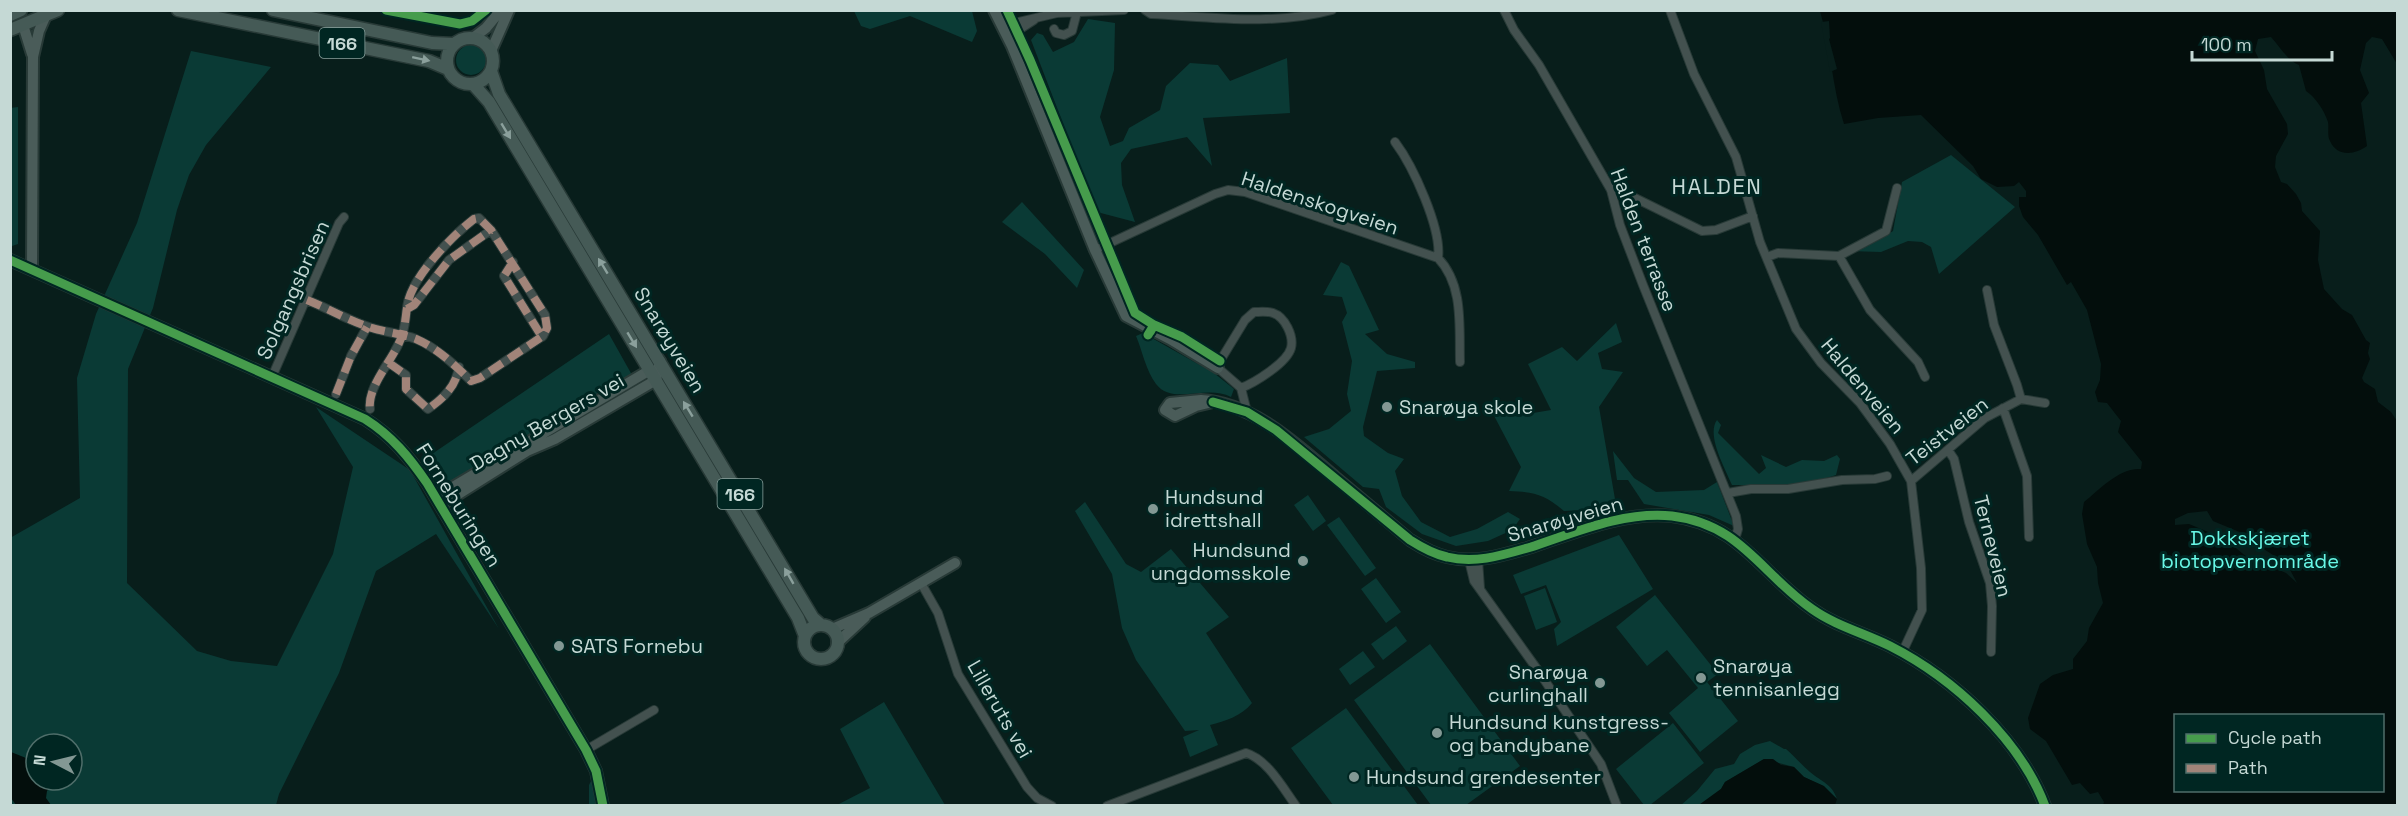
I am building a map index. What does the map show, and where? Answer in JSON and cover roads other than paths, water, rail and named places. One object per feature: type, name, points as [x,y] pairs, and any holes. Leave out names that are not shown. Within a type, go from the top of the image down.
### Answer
[{"type":"main road","points":[[10,15],[21,10]]},
{"type":"main road","points":[[10,30],[58,10]]},
{"type":"main road","name":"166","points":[[178,10],[429,61],[448,69],[456,79],[473,84]]},
{"type":"main road","name":"166","points":[[273,10],[432,43],[454,44],[463,39],[473,38]]},
{"type":"main road","points":[[473,38],[483,42],[491,51]]},
{"type":"main road","points":[[448,69],[447,58],[454,44]]},
{"type":"main road","name":"166","points":[[491,51],[493,63],[491,71]]},
{"type":"main road","points":[[473,84],[483,80],[491,71]]},
{"type":"main road","name":"Snarøyveien","points":[[491,71],[499,94],[813,618],[826,627]]},
{"type":"main road","name":"Snarøyveien","points":[[473,84],[489,102],[798,618],[805,636]]},
{"type":"main road","points":[[805,636],[809,629],[826,627]]},
{"type":"main road","name":"166","points":[[805,636],[805,647],[815,657],[830,656],[837,643],[836,634],[826,627]]},
{"type":"street","points":[[473,38],[486,28],[501,10]]},
{"type":"street","points":[[491,51],[509,10]]},
{"type":"street","points":[[994,10],[1008,37],[1095,250],[1125,316],[1170,339],[1218,368],[1241,388],[1247,412]]},
{"type":"street","points":[[1008,37],[1035,20],[1057,13],[1124,10]]},
{"type":"street","points":[[1145,10],[1151,14],[1274,20],[1332,10]]},
{"type":"street","name":"Halden terrasse","points":[[1504,10],[1514,30],[1539,65],[1611,190],[1620,225],[1728,493],[1738,524],[1735,539]]},
{"type":"street","name":"Haldenveien","points":[[1670,10],[1694,74],[1736,157],[1760,242],[1796,329],[1821,363],[1860,403],[1890,444],[1911,481],[1923,592],[1922,610],[1902,652]]},
{"type":"street","points":[[1054,29],[1056,33],[1064,35],[1072,31],[1077,12]]},
{"type":"street","points":[[33,269],[33,57],[39,31],[46,15]]},
{"type":"street","points":[[1002,26],[1022,20],[1035,20]]},
{"type":"street","points":[[23,25],[33,57]]},
{"type":"street","name":"Haldenskogveien","points":[[1395,142],[1408,160],[1424,198],[1439,246],[1438,258]]},
{"type":"street","points":[[1767,257],[1778,253],[1839,256],[1886,231],[1897,188]]},
{"type":"street","name":"Haldenskogveien","points":[[1095,250],[1228,190],[1245,192],[1438,258],[1448,268],[1458,300],[1460,362]]},
{"type":"street","points":[[1611,190],[1627,194],[1702,231],[1716,230],[1753,216]]},
{"type":"street","name":"Solgangsbrisen","points":[[272,377],[339,222],[344,217]]},
{"type":"street","points":[[307,300],[367,327],[403,337],[425,344],[459,367],[471,381],[475,381],[542,337],[547,328],[545,315],[491,230],[479,218],[474,219],[442,250],[415,285],[407,309],[403,337],[389,363],[378,377],[369,401],[370,409]]},
{"type":"street","points":[[407,309],[414,305],[449,260],[491,230]]},
{"type":"street","points":[[1839,256],[1870,310],[1918,362],[1925,377]]},
{"type":"street","name":"Forneburingen","points":[[10,260],[365,419],[386,433],[413,462],[438,501],[586,750],[596,771],[603,806]]},
{"type":"street","points":[[513,262],[504,276],[542,337]]},
{"type":"street","points":[[1987,290],[1994,325],[2018,385],[2021,399],[2045,403]]},
{"type":"street","points":[[1218,368],[1231,341],[1245,320],[1254,312],[1273,313],[1285,322],[1290,334],[1291,349],[1257,382],[1241,388]]},
{"type":"street","points":[[336,394],[351,356],[367,327]]},
{"type":"street","name":"Dagny Bergers vei","points":[[438,501],[653,375],[660,362]]},
{"type":"street","points":[[389,363],[406,375],[406,389],[428,409],[440,400],[456,381],[459,367]]},
{"type":"street","name":"Teistveien","points":[[1911,481],[1985,418],[2021,399]]},
{"type":"street","name":"Snarøyveien","points":[[1179,407],[1205,402],[1247,412],[1293,442],[1410,540],[1435,553],[1473,560],[1506,554],[1605,523],[1644,516],[1687,519],[1715,528],[1735,539],[1812,609],[1836,623],[1902,652],[1947,682],[1997,731],[2025,765],[2045,806]]},
{"type":"street","name":"Teistveien","points":[[2003,408],[2026,476],[2029,537]]},
{"type":"street","name":"Terneveien","points":[[1948,450],[1954,459],[1969,522],[1990,583],[1991,652]]},
{"type":"street","points":[[1728,493],[1751,489],[1788,489],[1842,480],[1875,479],[1887,476]]},
{"type":"street","points":[[1473,560],[1471,576],[1587,742],[1601,765],[1617,806]]},
{"type":"street","points":[[826,627],[869,613],[955,562]]},
{"type":"street","name":"Lilleruts vei","points":[[921,583],[947,633],[950,653],[963,681],[1027,787],[1037,798],[1053,806]]},
{"type":"street","points":[[837,643],[869,613]]},
{"type":"street","points":[[586,750],[654,710]]},
{"type":"street","points":[[1107,806],[1246,753],[1255,755],[1296,806]]},
{"type":"place","name":"Snarøya skole","points":[[1387,407]]},
{"type":"place","name":"Hundsund idrettshall","points":[[1153,509]]},
{"type":"place","name":"Hundsund ungdomsskole","points":[[1303,561]]},
{"type":"place","name":"SATS Fornebu","points":[[559,646]]},
{"type":"place","name":"Snarøya tennisanlegg","points":[[1701,678]]},
{"type":"place","name":"Snarøya curlinghall","points":[[1600,683]]},
{"type":"place","name":"Hundsund kunstgress- og bandybane","points":[[1437,733]]},
{"type":"place","name":"Hundsund grendesenter","points":[[1354,777]]},
{"type":"district","name":"HALDEN","points":[[1717,186]]},
{"type":"park label","name":"Dokkskjæret biotopvernområde","points":[[2250,550]]}]
